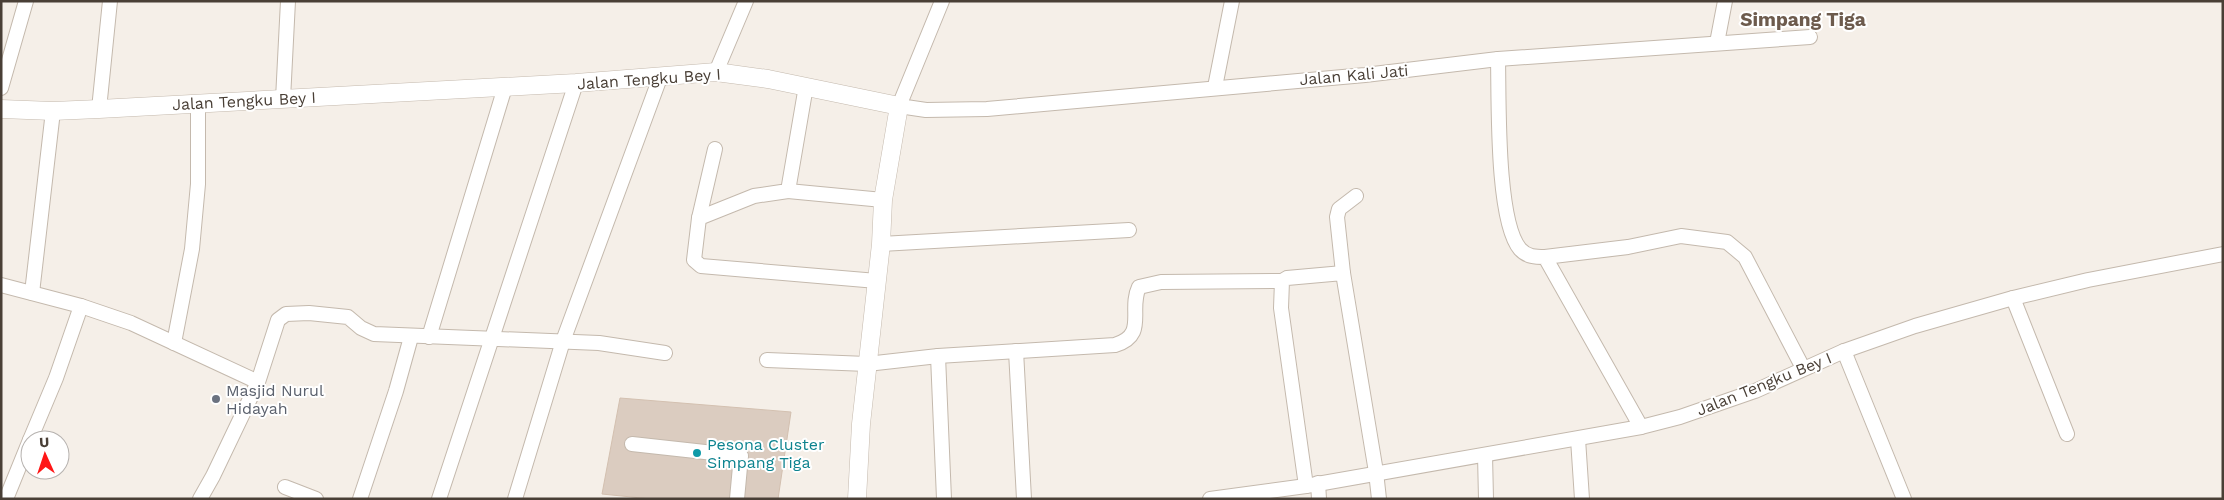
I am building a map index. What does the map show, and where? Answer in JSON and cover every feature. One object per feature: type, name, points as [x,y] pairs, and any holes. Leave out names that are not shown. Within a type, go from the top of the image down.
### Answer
[{"type":"street","points":[[1,88],[26,1]]},
{"type":"street","points":[[99,109],[110,1]]},
{"type":"street","points":[[283,99],[288,1]]},
{"type":"street","points":[[716,72],[746,1]]},
{"type":"street","points":[[857,499],[861,424],[881,244],[883,200],[899,106],[942,1]]},
{"type":"street","points":[[1215,87],[1232,1]]},
{"type":"street","points":[[1717,43],[1725,1]]},
{"type":"street","name":"Jalan Kali Jati","points":[[899,106],[926,110],[987,108],[1365,75],[1498,59],[1810,37]]},
{"type":"street","points":[[1498,59],[1503,194],[1519,248],[1532,257],[1545,257],[1628,247],[1681,236],[1727,242],[1745,257],[1803,368]]},
{"type":"street","name":"Jalan Tengku Bey I","points":[[1,109],[53,111],[99,109],[576,83],[716,72],[806,86],[899,106]]},
{"type":"street","points":[[515,499],[563,341],[661,75]]},
{"type":"street","points":[[439,499],[576,83]]},
{"type":"street","points":[[788,191],[806,86]]},
{"type":"street","points":[[429,337],[505,87]]},
{"type":"street","points":[[174,343],[192,249],[198,184],[198,103]]},
{"type":"street","points":[[32,293],[53,111]]},
{"type":"street","points":[[715,149],[699,218],[694,260],[701,266],[877,281]]},
{"type":"street","points":[[699,218],[754,196],[788,191],[883,200]]},
{"type":"street","points":[[1356,196],[1339,209],[1337,217],[1343,273],[1376,472],[1378,499]]},
{"type":"street","points":[[881,244],[1129,230]]},
{"type":"street","name":"Jalan Tengku Bey I","points":[[1210,499],[1312,484],[1641,427],[1712,407],[1755,391],[1844,351],[1915,326],[2013,298],[2088,280],[2223,254]]},
{"type":"street","points":[[1545,257],[1641,427]]},
{"type":"street","points":[[766,360],[867,364],[938,356],[1115,345],[1126,342],[1132,337],[1136,294],[1139,287],[1147,284],[1161,282],[1282,281],[1287,278],[1343,273]]},
{"type":"street","points":[[1282,281],[1281,308],[1312,484],[1318,499]]},
{"type":"street","points":[[1,285],[81,306],[131,322],[258,382]]},
{"type":"street","points":[[2013,298],[2066,434]]},
{"type":"street","points":[[34,430],[56,378],[81,306]]},
{"type":"street","points":[[200,499],[258,382],[278,320],[286,314],[309,313],[348,317],[361,328],[374,334],[411,337],[599,343],[665,354]]},
{"type":"street","points":[[360,499],[393,400],[411,337]]},
{"type":"street","points":[[1016,351],[1024,499]]},
{"type":"street","points":[[1844,351],[1904,499]]},
{"type":"street","points":[[938,356],[944,499]]},
{"type":"street","points":[[1578,439],[1582,499]]},
{"type":"street","points":[[632,444],[741,456],[737,499]]},
{"type":"street","points":[[1485,455],[1486,499]]},
{"type":"street","points":[[6,499],[20,465]]},
{"type":"street","points":[[285,487],[316,499]]},
{"type":"building","name":"Pesona Cluster Simpang Tiga","points":[[620,398],[791,412],[778,499],[651,499],[602,494]]},
{"type":"place","name":"Masjid Nurul Hidayah","points":[[216,399]]},
{"type":"place","name":"Pesona Cluster Simpang Tiga","points":[[697,453]]},
{"type":"district","name":"Simpang Tiga","points":[[1803,19]]}]
